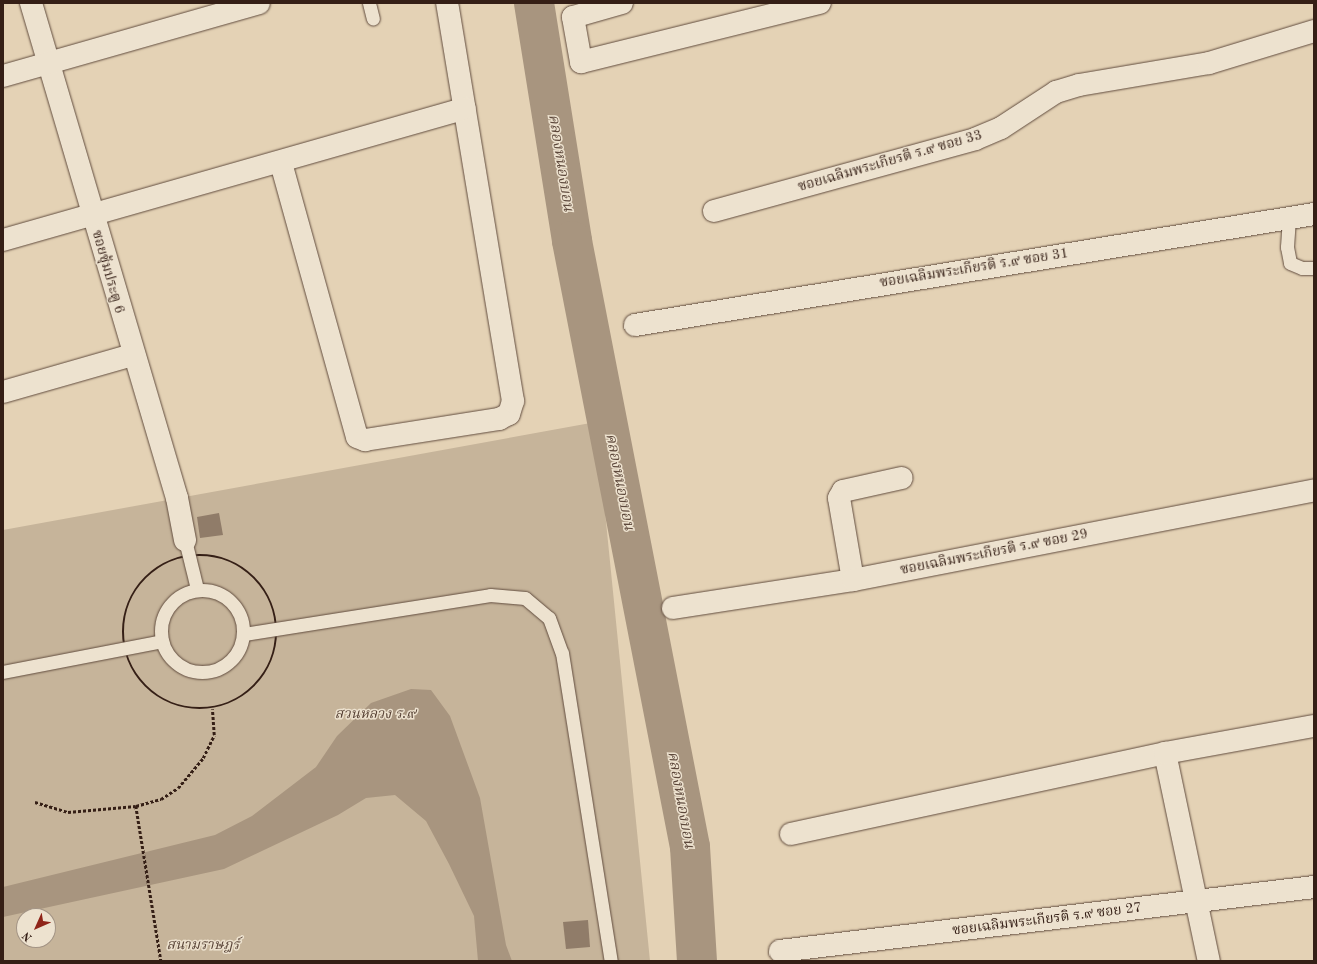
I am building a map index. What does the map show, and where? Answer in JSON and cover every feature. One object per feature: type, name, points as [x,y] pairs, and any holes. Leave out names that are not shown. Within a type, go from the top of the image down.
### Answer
[{"type":"street","name":"ซอยซุ้มประตู 6","points":[[31,3],[132,354],[177,498],[188,548]]},
{"type":"street","points":[[3,76],[259,3]]},
{"type":"street","points":[[281,163],[357,437],[364,440],[499,419],[509,414],[513,401],[447,3]]},
{"type":"street","points":[[622,3],[572,17],[581,62],[820,3]]},
{"type":"street","name":"ซอยเฉลิมพระเกียรติ ร.๙ ซอย 33","points":[[714,211],[975,139],[1001,128],[1056,92],[1079,85],[1209,63],[1314,31]]},
{"type":"street","points":[[3,240],[91,214],[281,163],[465,108]]},
{"type":"street","name":"ซอยเฉลิมพระเกียรติ ร.๙ ซอย 31","points":[[635,325],[1314,214]]},
{"type":"street","points":[[3,392],[132,354]]},
{"type":"street","points":[[853,580],[839,498],[843,491],[902,478]]},
{"type":"street","name":"ซอยเฉลิมพระเกียรติ ร.๙ ซอย 29","points":[[673,608],[853,580],[1314,490]]},
{"type":"street","points":[[791,834],[1165,753],[1314,726]]},
{"type":"street","points":[[1165,753],[1209,961]]},
{"type":"street","name":"ซอยเฉลิมพระเกียรติ ร.๙ ซอย 27","points":[[780,951],[1314,887]]},
{"type":"lane","points":[[369,3],[373,19]]},
{"type":"lane","points":[[1289,218],[1287,247],[1290,263],[1302,268],[1314,268]]},
{"type":"lane","points":[[188,548],[197,589]]},
{"type":"lane","points":[[197,589],[216,591],[232,600],[242,616],[244,634],[240,650],[229,663],[214,671],[198,672],[182,667],[169,656],[162,641],[161,623],[168,607],[181,594],[197,589]]},
{"type":"lane","points":[[244,634],[278,630],[490,595],[524,598],[549,618],[562,653],[611,961]]},
{"type":"lane","points":[[3,672],[162,641]]},
{"type":"path","points":[[188,548],[216,556],[240,566],[260,583],[273,605],[278,630],[275,653],[267,673],[252,690],[234,703],[212,709],[189,709],[167,702],[147,689],[133,671],[124,649],[123,624],[129,599],[144,578],[188,548]]},
{"type":"path","points":[[35,802],[68,812],[136,806],[161,799],[178,788],[203,758],[214,735],[212,709]]},
{"type":"path","points":[[136,806],[160,961]]},
{"type":"green space","name":"สวนหลวง ร.๙","points":[[596,422],[650,961],[3,961],[3,530]]},
{"type":"shaded area","points":[[411,689],[431,690],[450,716],[480,798],[506,945],[512,961],[478,961],[474,916],[449,864],[426,821],[395,795],[366,798],[338,815],[224,869],[44,908],[16,908],[16,914],[3,917],[3,887],[215,835],[252,816],[316,767],[337,736],[371,703]]},
{"type":"building","points":[[219,513],[223,535],[200,538],[197,517]]},
{"type":"building","points":[[588,920],[590,947],[566,949],[563,922]]},
{"type":"waterway","name":"คลองหนองบอน","points":[[534,3],[572,241],[690,847],[697,961]]},
{"type":"park label","name":"สนามราษฎร์","points":[[203,945]]}]
